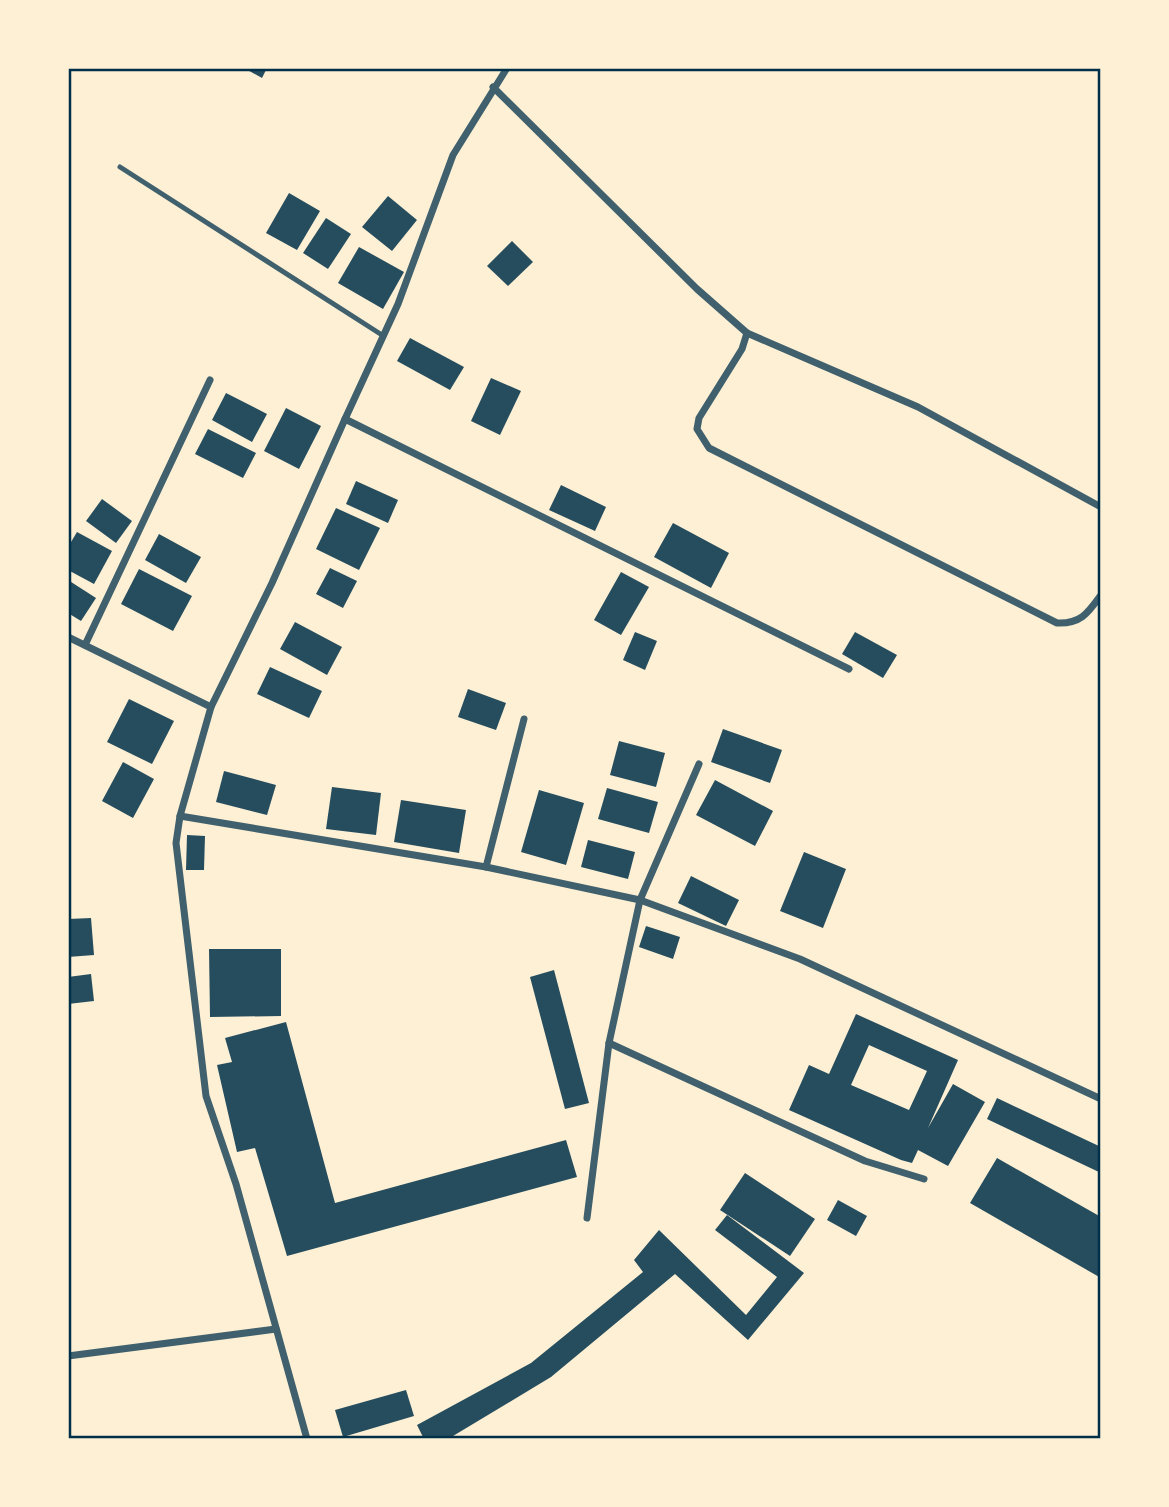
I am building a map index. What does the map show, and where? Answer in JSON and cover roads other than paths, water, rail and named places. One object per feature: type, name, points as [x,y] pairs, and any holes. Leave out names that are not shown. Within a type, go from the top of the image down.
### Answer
[{"type":"street","points":[[307,1439],[236,1184],[206,1096],[176,843],[180,816],[211,707],[272,583],[398,304],[453,155],[507,68]]},
{"type":"street","points":[[493,88],[697,289],[747,333],[918,407],[1101,507]]},
{"type":"street","points":[[747,333],[742,349],[699,418],[697,429],[709,448],[1057,623],[1078,621],[1087,615],[1101,595]]},
{"type":"street","points":[[85,645],[210,380]]},
{"type":"street","points":[[345,419],[849,669]]},
{"type":"street","points":[[68,637],[211,707]]},
{"type":"street","points":[[486,867],[524,719]]},
{"type":"street","points":[[587,1219],[609,1043],[640,900],[699,764]]},
{"type":"street","points":[[180,816],[486,867],[640,900],[800,960],[1101,1099]]},
{"type":"street","points":[[609,1043],[864,1161],[924,1179]]},
{"type":"street","points":[[68,1356],[276,1329]]},
{"type":"lane","points":[[120,167],[382,335]]}]
